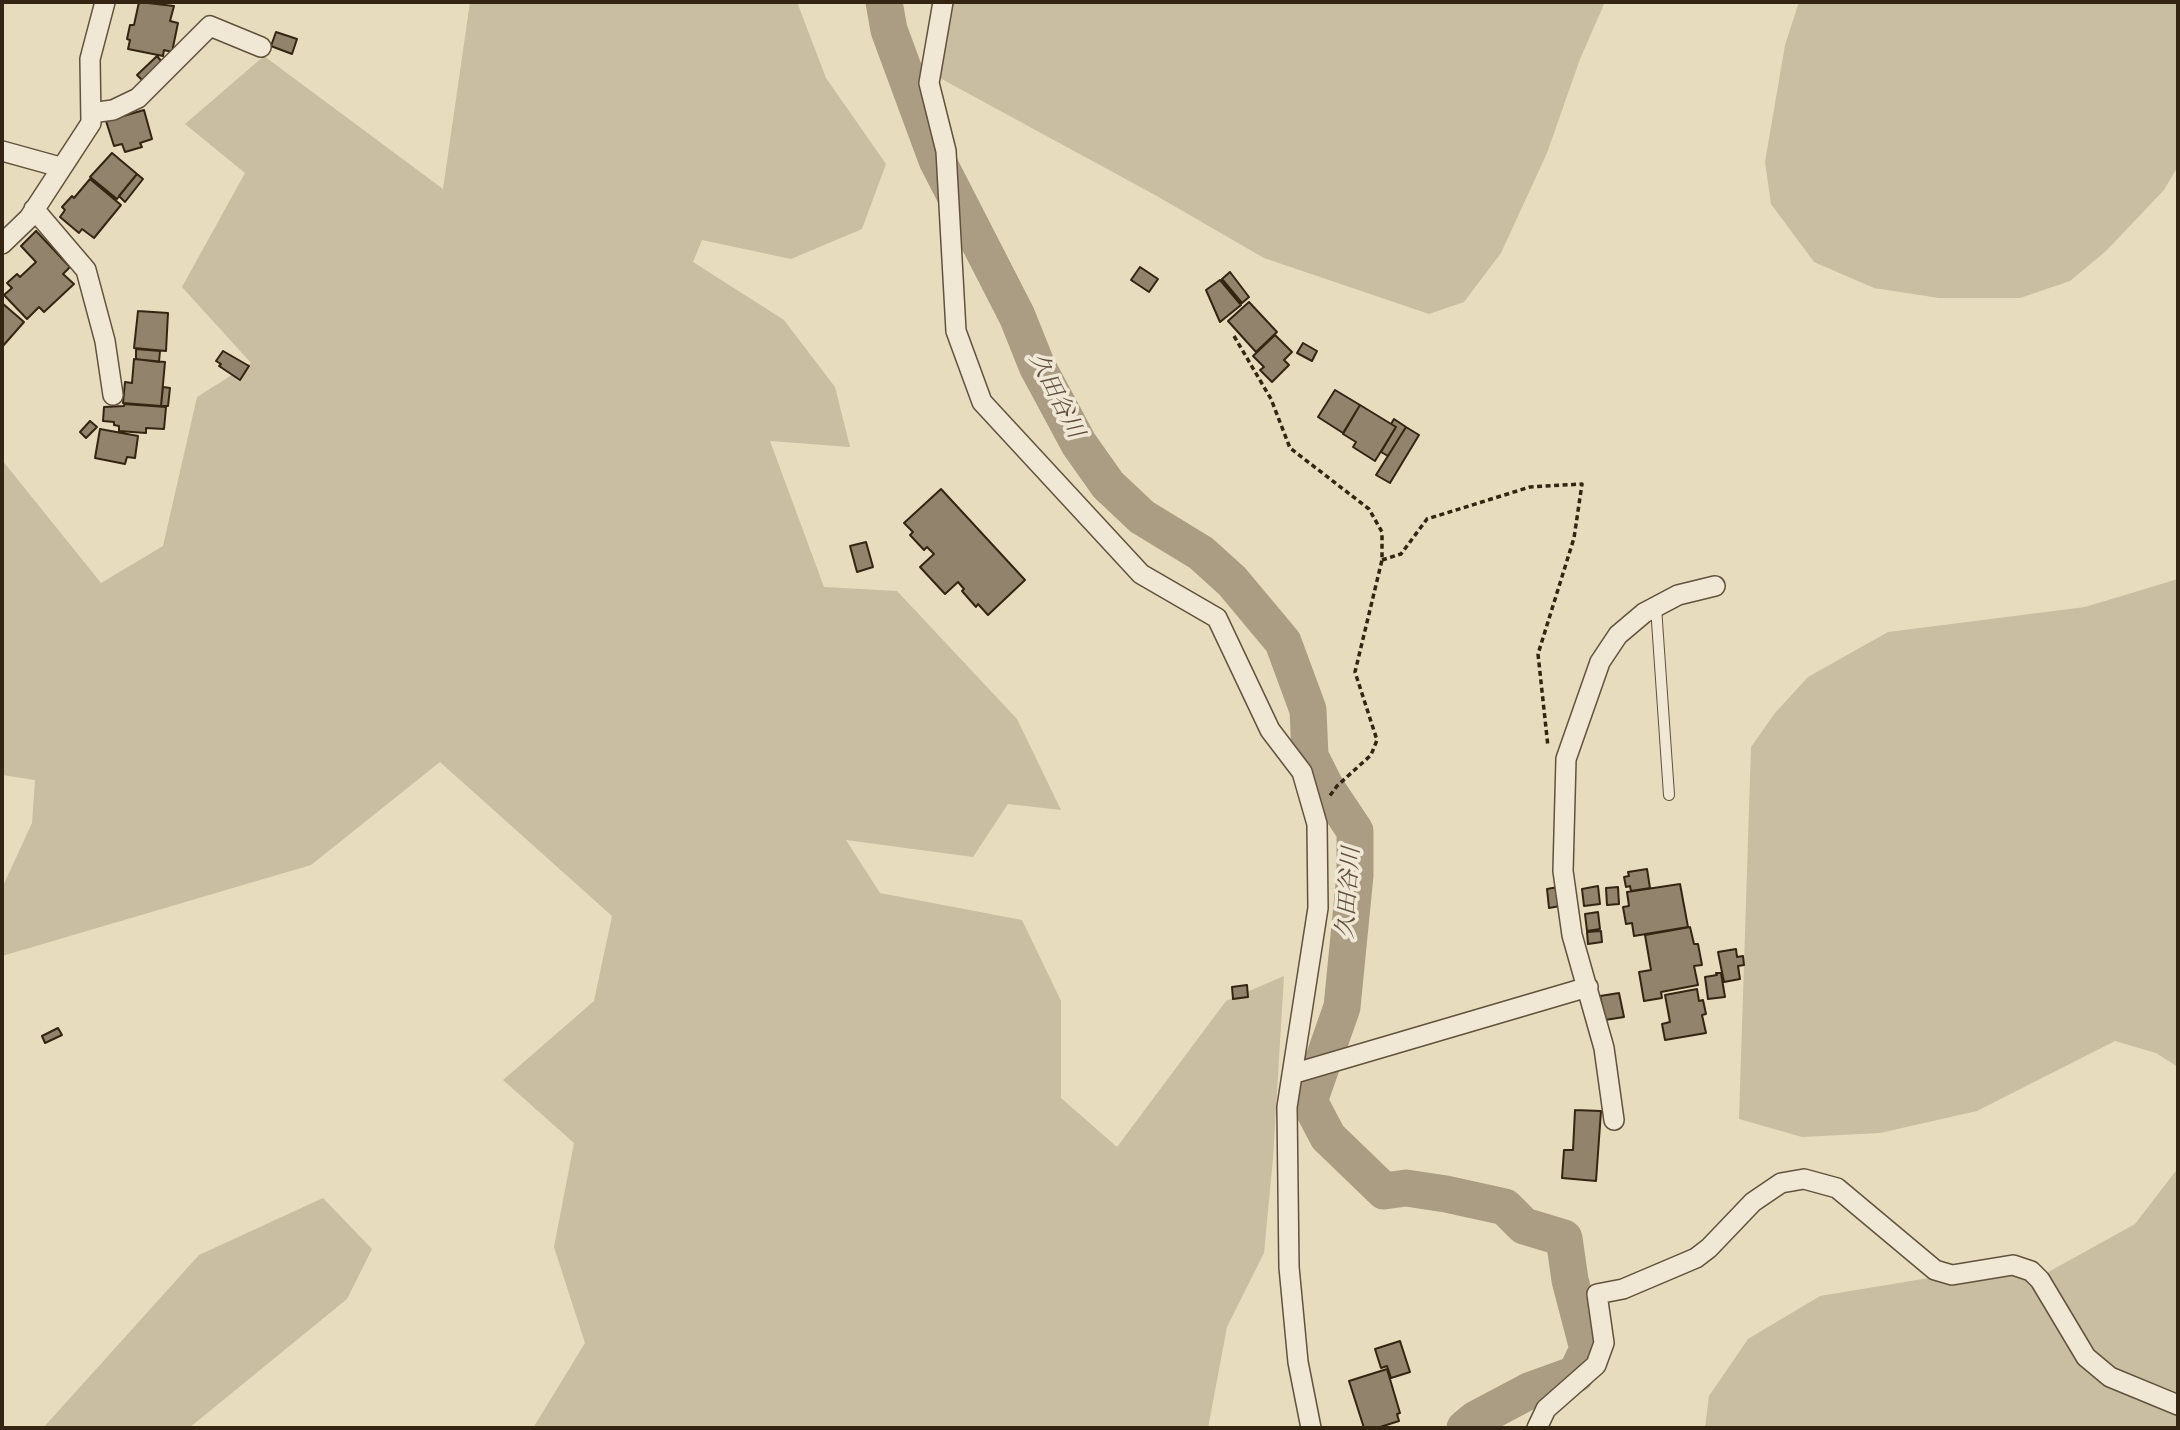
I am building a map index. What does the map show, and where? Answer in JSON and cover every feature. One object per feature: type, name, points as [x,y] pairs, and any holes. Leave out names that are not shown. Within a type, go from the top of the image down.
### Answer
[{"type":"street","points":[[2,244],[29,218],[91,123],[90,59],[105,2]]},
{"type":"street","points":[[943,2],[929,83],[946,151],[956,331],[982,402],[1141,573],[1217,618],[1270,730],[1302,772],[1317,824],[1318,908],[1301,1072],[1287,1107],[1289,1267],[1298,1362],[1311,1428]]},
{"type":"street","points":[[91,113],[113,110],[138,98],[210,26],[261,47]]},
{"type":"street","points":[[2,151],[60,167]]},
{"type":"street","points":[[34,209],[86,270],[105,341],[113,395]]},
{"type":"street","points":[[1614,1120],[1604,1048],[1572,935],[1563,870],[1566,759],[1600,662],[1618,635],[1644,613],[1678,595],[1715,586]]},
{"type":"street","points":[[1301,1072],[1588,986]]},
{"type":"street","points":[[1537,1428],[1546,1409],[1596,1365],[1604,1343],[1597,1294],[1623,1289],[1696,1258],[1753,1202],[1781,1182],[1804,1179],[1837,1188],[1935,1270],[1952,1275],[2013,1265],[2031,1271],[2040,1280],[2086,1357],[2110,1377],[2178,1405]]},
{"type":"lane","points":[[1656,607],[1669,794]]},
{"type":"path","points":[[1234,336],[1271,399],[1290,449],[1369,509],[1382,532],[1382,560],[1355,672],[1377,740],[1371,755],[1337,786],[1328,799]]},
{"type":"path","points":[[1382,560],[1401,554],[1427,519],[1530,487],[1581,484],[1574,538],[1538,654],[1548,749],[1566,759]]},
{"type":"shaded area","points":[[470,2],[797,2],[826,78],[886,164],[862,229],[791,259],[702,240],[693,262],[784,320],[835,387],[850,447],[770,441],[824,587],[897,591],[1017,719],[1061,810],[1008,804],[973,857],[846,840],[880,893],[1022,920],[1061,1001],[1061,1098],[1117,1147],[1226,1001],[1284,976],[1273,1158],[1264,1253],[1227,1327],[1208,1428],[533,1428],[585,1343],[554,1247],[574,1143],[503,1080],[594,1001],[612,916],[440,762],[311,865],[2,956],[2,888],[32,823],[35,780],[2,775],[2,460],[101,583],[163,546],[197,397],[251,363],[182,287],[245,173],[185,124],[264,56],[443,189]]},
{"type":"shaded area","points":[[950,2],[1605,2],[1580,59],[1547,153],[1501,253],[1464,302],[1429,314],[1264,258],[1155,195],[938,77]]},
{"type":"shaded area","points":[[1799,2],[2178,2],[2178,166],[2164,190],[2106,251],[2070,281],[2020,298],[1939,298],[1874,288],[1814,262],[1771,204],[1765,162],[1785,45]]},
{"type":"shaded area","points":[[2178,579],[2178,1067],[2156,1053],[2115,1041],[1977,1111],[1880,1133],[1802,1137],[1739,1119],[1751,747],[1775,713],[1808,677],[1888,632],[2085,607]]},
{"type":"shaded area","points":[[2178,1168],[2178,1428],[1705,1428],[1709,1396],[1748,1339],[1820,1296],[1929,1278],[2043,1275],[2135,1224]]},
{"type":"shaded area","points":[[323,1198],[372,1249],[347,1299],[189,1428],[43,1428],[199,1255]]},
{"type":"building","points":[[139,2],[174,6],[170,21],[178,23],[172,52],[164,50],[163,56],[128,49],[130,25],[134,25]]},
{"type":"building","points":[[276,32],[297,39],[292,54],[271,46]]},
{"type":"building","points":[[157,56],[162,62],[143,81],[137,75]]},
{"type":"building","points":[[144,110],[152,139],[140,143],[142,147],[125,152],[122,144],[114,146],[106,121]]},
{"type":"building","points":[[112,153],[137,174],[117,199],[90,177]]},
{"type":"building","points":[[137,174],[143,179],[125,202],[119,196]]},
{"type":"building","points":[[90,179],[121,205],[94,238],[82,229],[79,233],[60,217],[65,210],[62,207],[72,196],[74,198]]},
{"type":"building","points":[[36,231],[70,267],[63,274],[74,284],[44,312],[39,307],[27,319],[4,295],[12,288],[7,283],[17,274],[20,277],[36,262],[21,246]]},
{"type":"building","points":[[1140,267],[1158,279],[1149,292],[1131,280]]},
{"type":"building","points":[[1230,272],[1249,297],[1242,303],[1222,279]]},
{"type":"building","points":[[1220,280],[1241,305],[1220,322],[1206,290]]},
{"type":"building","points":[[1249,302],[1277,332],[1256,352],[1228,321]]},
{"type":"building","points":[[2,303],[24,322],[2,347]]},
{"type":"building","points":[[138,311],[168,313],[166,351],[134,348]]},
{"type":"building","points":[[1275,335],[1292,352],[1284,360],[1289,365],[1272,382],[1260,370],[1264,367],[1253,356]]},
{"type":"building","points":[[1303,343],[1317,351],[1312,361],[1297,353]]},
{"type":"building","points":[[136,349],[160,351],[159,362],[136,359]]},
{"type":"building","points":[[223,351],[249,366],[240,380],[216,361]]},
{"type":"building","points":[[134,359],[165,362],[161,406],[123,403],[125,382],[132,383]]},
{"type":"building","points":[[163,387],[170,388],[168,406],[161,406]]},
{"type":"building","points":[[1335,390],[1360,405],[1343,433],[1318,417]]},
{"type":"building","points":[[124,404],[166,407],[164,429],[146,428],[146,433],[119,431],[119,426],[114,425],[114,422],[103,421],[104,407]]},
{"type":"building","points":[[1360,405],[1396,427],[1375,461],[1353,447],[1356,442],[1343,434]]},
{"type":"building","points":[[1394,419],[1406,427],[1388,456],[1381,452],[1396,427],[1391,424]]},
{"type":"building","points":[[90,421],[97,427],[86,438],[80,432]]},
{"type":"building","points":[[1406,427],[1419,435],[1390,483],[1376,475]]},
{"type":"building","points":[[100,429],[138,436],[135,458],[127,457],[125,464],[95,458]]},
{"type":"building","points":[[941,489],[1025,580],[988,615],[978,604],[976,607],[958,582],[945,594],[920,567],[934,554],[927,547],[924,550],[910,535],[913,532],[904,523]]},
{"type":"building","points":[[866,542],[873,567],[857,572],[850,546]]},
{"type":"building","points":[[1647,869],[1650,888],[1631,891],[1630,886],[1626,887],[1624,877],[1629,876],[1628,872]]},
{"type":"building","points":[[1680,884],[1688,927],[1634,936],[1632,923],[1626,924],[1623,907],[1629,906],[1627,892]]},
{"type":"building","points":[[1598,886],[1600,904],[1584,906],[1582,889]]},
{"type":"building","points":[[1558,887],[1560,906],[1549,908],[1547,889]]},
{"type":"building","points":[[1618,887],[1619,904],[1607,905],[1606,888]]},
{"type":"building","points":[[1598,912],[1600,929],[1587,931],[1585,914]]},
{"type":"building","points":[[1690,927],[1694,944],[1698,944],[1702,965],[1694,966],[1698,985],[1661,992],[1662,998],[1644,1001],[1639,972],[1651,970],[1645,935]]},
{"type":"building","points":[[1601,931],[1602,942],[1588,944],[1587,932]]},
{"type":"building","points":[[1736,949],[1737,957],[1743,956],[1744,965],[1738,966],[1740,979],[1724,982],[1718,952]]},
{"type":"building","points":[[1716,973],[1721,973],[1725,997],[1708,999],[1705,977],[1717,975]]},
{"type":"building","points":[[1247,985],[1248,997],[1233,999],[1232,987]]},
{"type":"building","points":[[1697,989],[1699,1001],[1703,1000],[1706,1014],[1702,1015],[1706,1033],[1665,1040],[1662,1024],[1670,1022],[1665,995]]},
{"type":"building","points":[[1619,993],[1624,1017],[1605,1020],[1600,996]]},
{"type":"building","points":[[58,1028],[62,1035],[45,1043],[42,1036]]},
{"type":"building","points":[[1575,1110],[1601,1111],[1596,1181],[1562,1178],[1564,1150],[1573,1150]]},
{"type":"building","points":[[1400,1341],[1410,1372],[1391,1378],[1387,1366],[1381,1368],[1375,1349]]},
{"type":"building","points":[[1387,1369],[1400,1413],[1397,1414],[1399,1421],[1377,1428],[1364,1428],[1349,1381]]},
{"type":"waterway","name":"久田谷川","points":[[884,2],[889,30],[937,160],[1017,316],[1037,366],[1079,444],[1108,485],[1142,517],[1201,553],[1232,581],[1283,642],[1308,710],[1310,756],[1325,786],[1355,831],[1355,875],[1342,1007],[1309,1101],[1328,1137],[1384,1191],[1406,1188],[1505,1207],[1524,1226],[1564,1238],[1570,1280],[1588,1349],[1576,1374],[1529,1391],[1476,1419],[1465,1428]]}]
